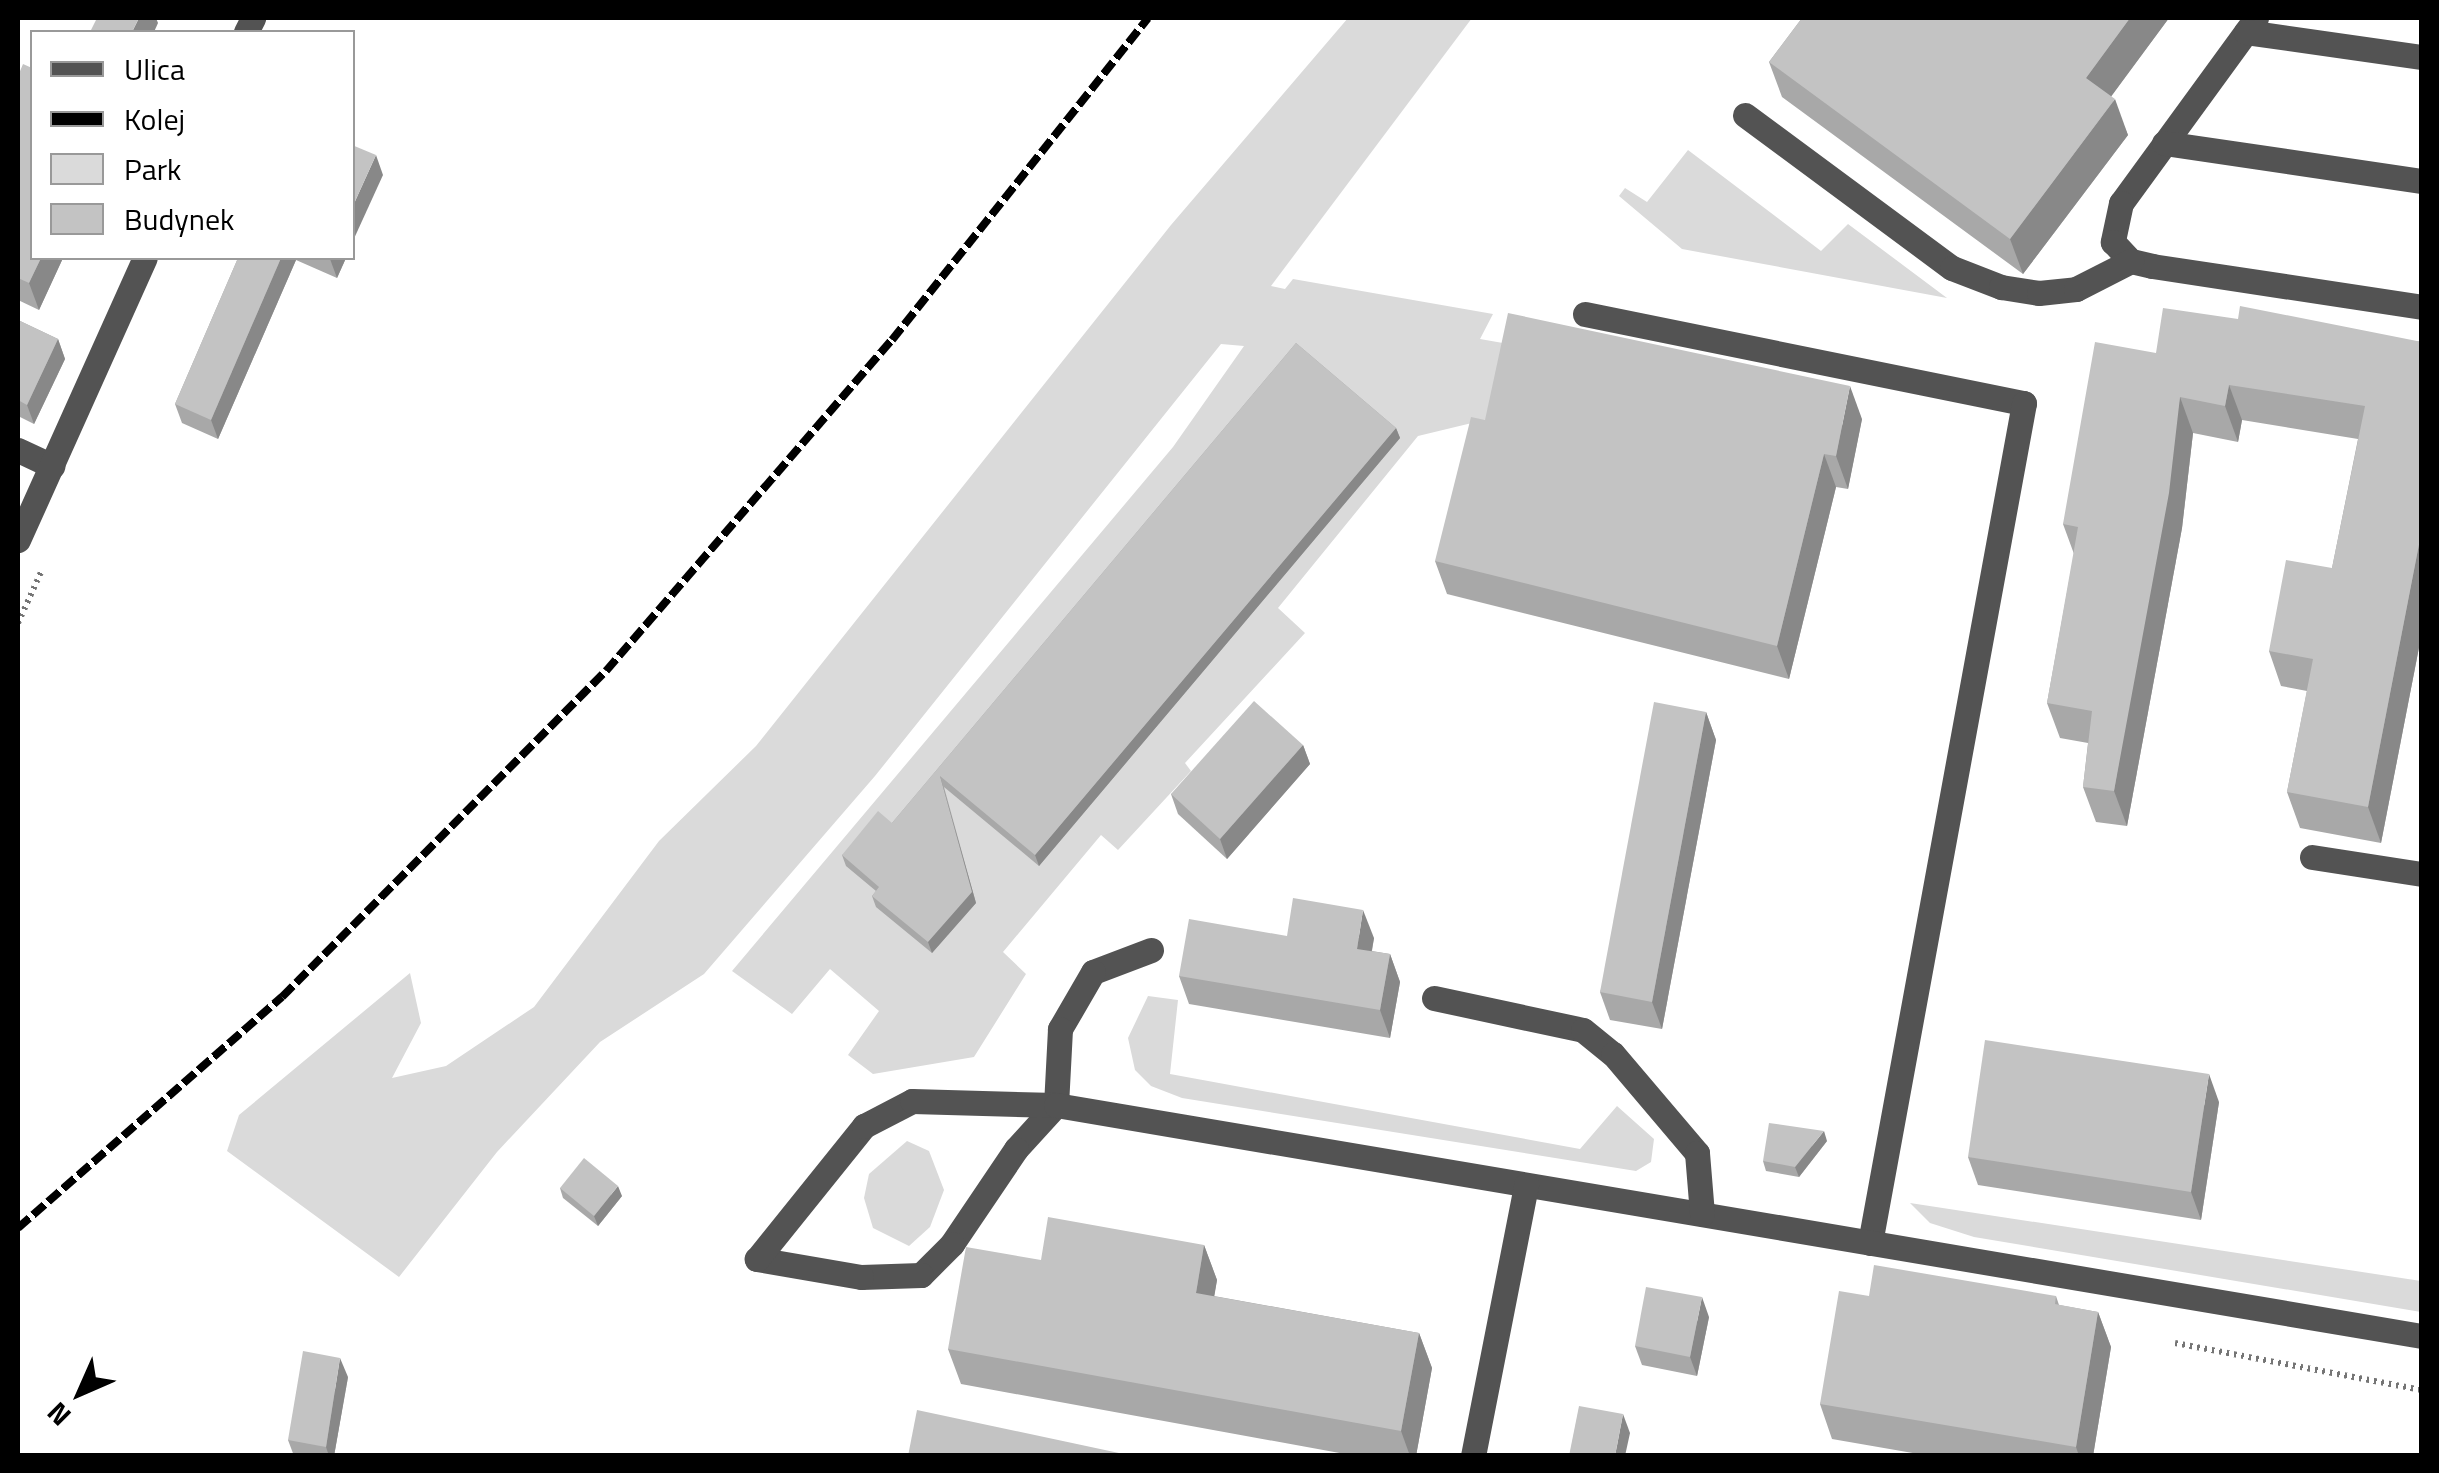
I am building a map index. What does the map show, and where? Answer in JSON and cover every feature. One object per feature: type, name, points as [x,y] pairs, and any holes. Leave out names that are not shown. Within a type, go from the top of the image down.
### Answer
[{"type":"street","points":[[2131,261],[2113,242],[2113,221],[2164,143],[2251,25],[2422,58]]},
{"type":"street","points":[[1745,114],[1952,268],[2002,287],[2040,294],[2076,289],[2131,261],[2422,307]]},
{"type":"street","points":[[2164,143],[2422,181]]},
{"type":"street","points":[[18,540],[144,260]]},
{"type":"street","points":[[1585,314],[2024,403],[1870,1244]]},
{"type":"street","points":[[18,450],[52,466]]},
{"type":"street","points":[[2312,857],[2422,874]]},
{"type":"street","points":[[1151,950],[1093,972],[1060,1029],[1056,1105],[921,1276],[861,1277],[757,1259],[864,1126],[912,1102],[1056,1105],[2422,1336]]},
{"type":"street","points":[[1434,998],[1583,1030],[1613,1054],[1697,1153],[1702,1214]]},
{"type":"street","points":[[1473,1456],[1526,1184]]},
{"type":"path","points":[[2175,1343],[2422,1390]]},
{"type":"green space","points":[[1348,18],[1472,18],[1271,286],[1285,289],[1293,279],[1493,314],[1480,339],[1520,346],[1505,415],[1418,436],[1278,608],[1305,633],[1185,763],[1191,771],[1118,850],[1101,835],[1003,952],[1026,974],[974,1057],[873,1074],[848,1055],[879,1011],[830,969],[792,1014],[732,971],[1173,447],[1244,346],[1221,344],[875,776],[704,974],[600,1042],[497,1152],[399,1277],[227,1151],[239,1115],[410,973],[421,1023],[392,1078],[446,1066],[534,1007],[659,841],[756,746],[1171,225]]},
{"type":"green space","points":[[1688,150],[1821,251],[1848,224],[1947,298],[1682,249],[1619,196],[1625,188],[1647,202]]},
{"type":"green space","points":[[1148,996],[1178,1000],[1170,1074],[1580,1149],[1617,1106],[1654,1139],[1651,1162],[1636,1171],[1182,1098],[1151,1086],[1135,1070],[1128,1038]]},
{"type":"green space","points":[[907,1141],[929,1151],[944,1190],[930,1227],[909,1246],[873,1228],[864,1198],[869,1174]]},
{"type":"green space","points":[[1910,1203],[2421,1281],[2421,1312],[1974,1237],[1930,1223]]},
{"type":"building","points":[[97,18],[139,18],[133,30],[91,30]]},
{"type":"building","points":[[1802,18],[2130,18],[2086,78],[2115,99],[2010,239],[1769,62]]},
{"type":"building","points":[[23,64],[30,67],[30,260],[40,260],[29,283],[18,278],[18,76]]},
{"type":"building","points":[[355,146],[376,155],[355,201]]},
{"type":"building","points":[[237,260],[280,260],[211,420],[175,404]]},
{"type":"building","points":[[2240,306],[2422,342],[2422,529],[2368,807],[2287,792],[2313,659],[2269,651],[2286,560],[2332,568],[2365,406],[2229,385],[2225,406],[2180,397],[2169,493],[2114,791],[2083,787],[2092,711],[2047,703],[2078,527],[2063,524],[2095,342],[2156,353],[2163,308],[2238,319]]},
{"type":"building","points":[[1508,313],[1850,386],[1836,456],[1824,454],[1777,646],[1435,561],[1471,417],[1485,420]]},
{"type":"building","points":[[18,320],[58,339],[27,405],[18,400]]},
{"type":"building","points":[[1296,343],[1396,428],[1035,855],[940,776],[972,892],[928,942],[872,896],[879,887],[842,855],[878,811],[892,823]]},
{"type":"building","points":[[1254,701],[1303,745],[1220,839],[1171,794]]},
{"type":"building","points":[[1654,702],[1706,712],[1652,1002],[1600,992]]},
{"type":"building","points":[[1293,898],[1363,910],[1357,949],[1390,954],[1380,1010],[1179,976],[1189,919],[1287,936]]},
{"type":"building","points":[[1985,1040],[2209,1074],[2191,1192],[1968,1157]]},
{"type":"building","points":[[1769,1123],[1824,1131],[1795,1167],[1763,1161]]},
{"type":"building","points":[[584,1158],[618,1186],[594,1216],[560,1188]]},
{"type":"building","points":[[1048,1217],[1204,1245],[1196,1293],[1419,1333],[1401,1431],[948,1349],[966,1247],[1041,1260]]},
{"type":"building","points":[[1874,1265],[2056,1296],[2055,1304],[2098,1312],[2076,1447],[1820,1404],[1839,1291],[1869,1296]]},
{"type":"building","points":[[1646,1287],[1702,1297],[1690,1357],[1635,1346]]},
{"type":"building","points":[[303,1351],[340,1358],[326,1447],[288,1440]]},
{"type":"building","points":[[1579,1406],[1623,1414],[1615,1456],[1569,1456]]},
{"type":"building","points":[[917,1410],[1133,1456],[908,1456]]},
{"type":"railway","points":[[18,1228],[282,997],[606,671],[892,340],[1148,18]]}]
